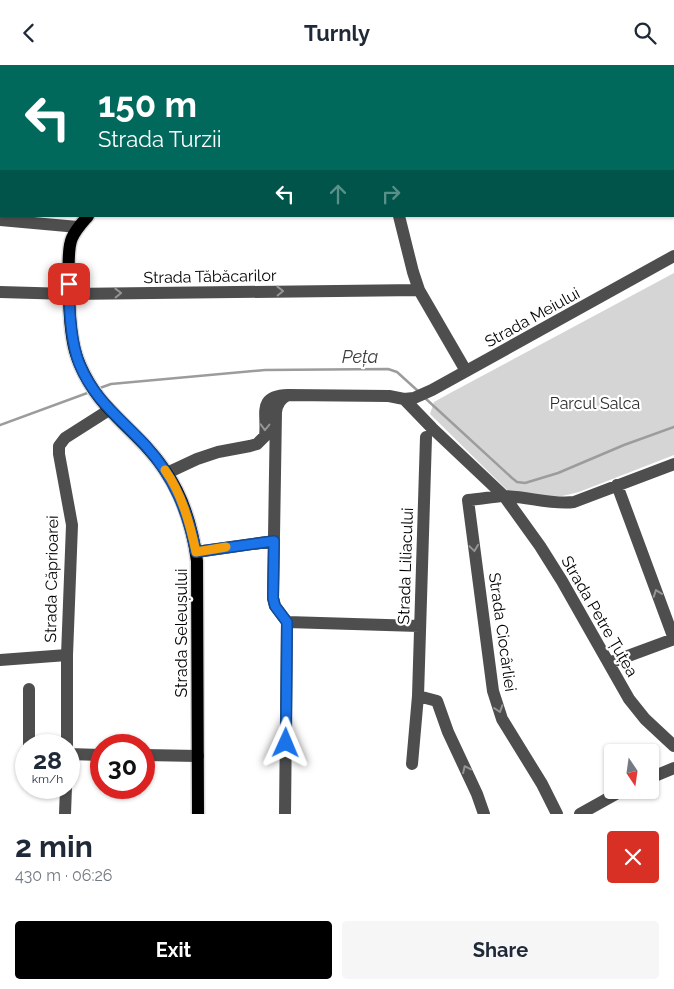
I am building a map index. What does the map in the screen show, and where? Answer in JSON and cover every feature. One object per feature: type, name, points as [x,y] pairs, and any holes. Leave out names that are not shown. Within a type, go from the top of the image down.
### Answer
[{"type":"main road","points":[[78,227],[87,217]]},
{"type":"main road","name":"Strada Seleușului","points":[[78,227],[71,239],[69,294],[75,351],[80,365],[109,410],[146,446],[167,473],[186,514],[198,561],[198,814]]},
{"type":"street","points":[[400,217],[413,272],[420,290],[466,371]]},
{"type":"street","points":[[0,220],[78,227]]},
{"type":"street","name":"Strada Meiului","points":[[409,399],[432,390],[674,256]]},
{"type":"street","name":"Strada Tăbăcarilor","points":[[0,292],[69,294],[420,290]]},
{"type":"street","points":[[285,814],[287,622],[275,606],[273,598],[277,407],[283,397],[288,395]]},
{"type":"street","points":[[167,473],[197,459],[218,452],[257,444],[265,436],[265,410],[268,401],[274,396],[389,396],[409,399]]},
{"type":"street","name":"Strada Petre Țuțea","points":[[409,399],[432,428],[504,496],[540,546],[562,581],[629,699],[645,719],[674,746]]},
{"type":"street","name":"Strada Căprioarei","points":[[67,734],[67,655],[72,525],[59,445],[65,438],[109,410]]},
{"type":"street","name":"Strada Liliacului","points":[[412,764],[418,696],[426,437]]},
{"type":"street","points":[[504,496],[566,503],[574,502],[674,463]]},
{"type":"street","points":[[609,663],[674,639],[617,485]]},
{"type":"street","name":"Strada Ciocârliei","points":[[504,496],[468,500],[493,691],[502,719],[542,784],[557,814]]},
{"type":"street","points":[[196,552],[274,541]]},
{"type":"street","points":[[287,622],[419,626]]},
{"type":"street","points":[[0,660],[67,655]]},
{"type":"street","points":[[29,689],[29,734]]},
{"type":"street","points":[[418,696],[437,701],[448,732],[477,794],[484,814]]},
{"type":"street","points":[[155,755],[198,756]]},
{"type":"street","points":[[659,774],[674,768]]},
{"type":"street","points":[[65,814],[66,799]]},
{"type":"street","points":[[580,814],[606,799]]},
{"type":"green space","name":"Parcul Salca","points":[[674,273],[674,455],[579,492],[558,497],[508,491],[430,414],[434,402]]},
{"type":"waterway","name":"Peța","points":[[97,389],[111,384],[265,370],[388,369],[397,372],[418,391]]},
{"type":"waterway","name":"Peța","points":[[0,425],[90,392]]},
{"type":"waterway","name":"Peța","points":[[425,398],[512,478],[517,482],[525,483],[558,473],[624,445],[674,427]]},
{"type":"slow traffic","points":[[165,470],[186,514],[196,552],[226,547]]},
{"type":"route","points":[[69,284],[72,331],[75,351],[80,365],[109,410],[146,446],[167,473],[186,514],[196,552],[274,541],[273,598],[275,606],[287,622],[286,743]]}]
